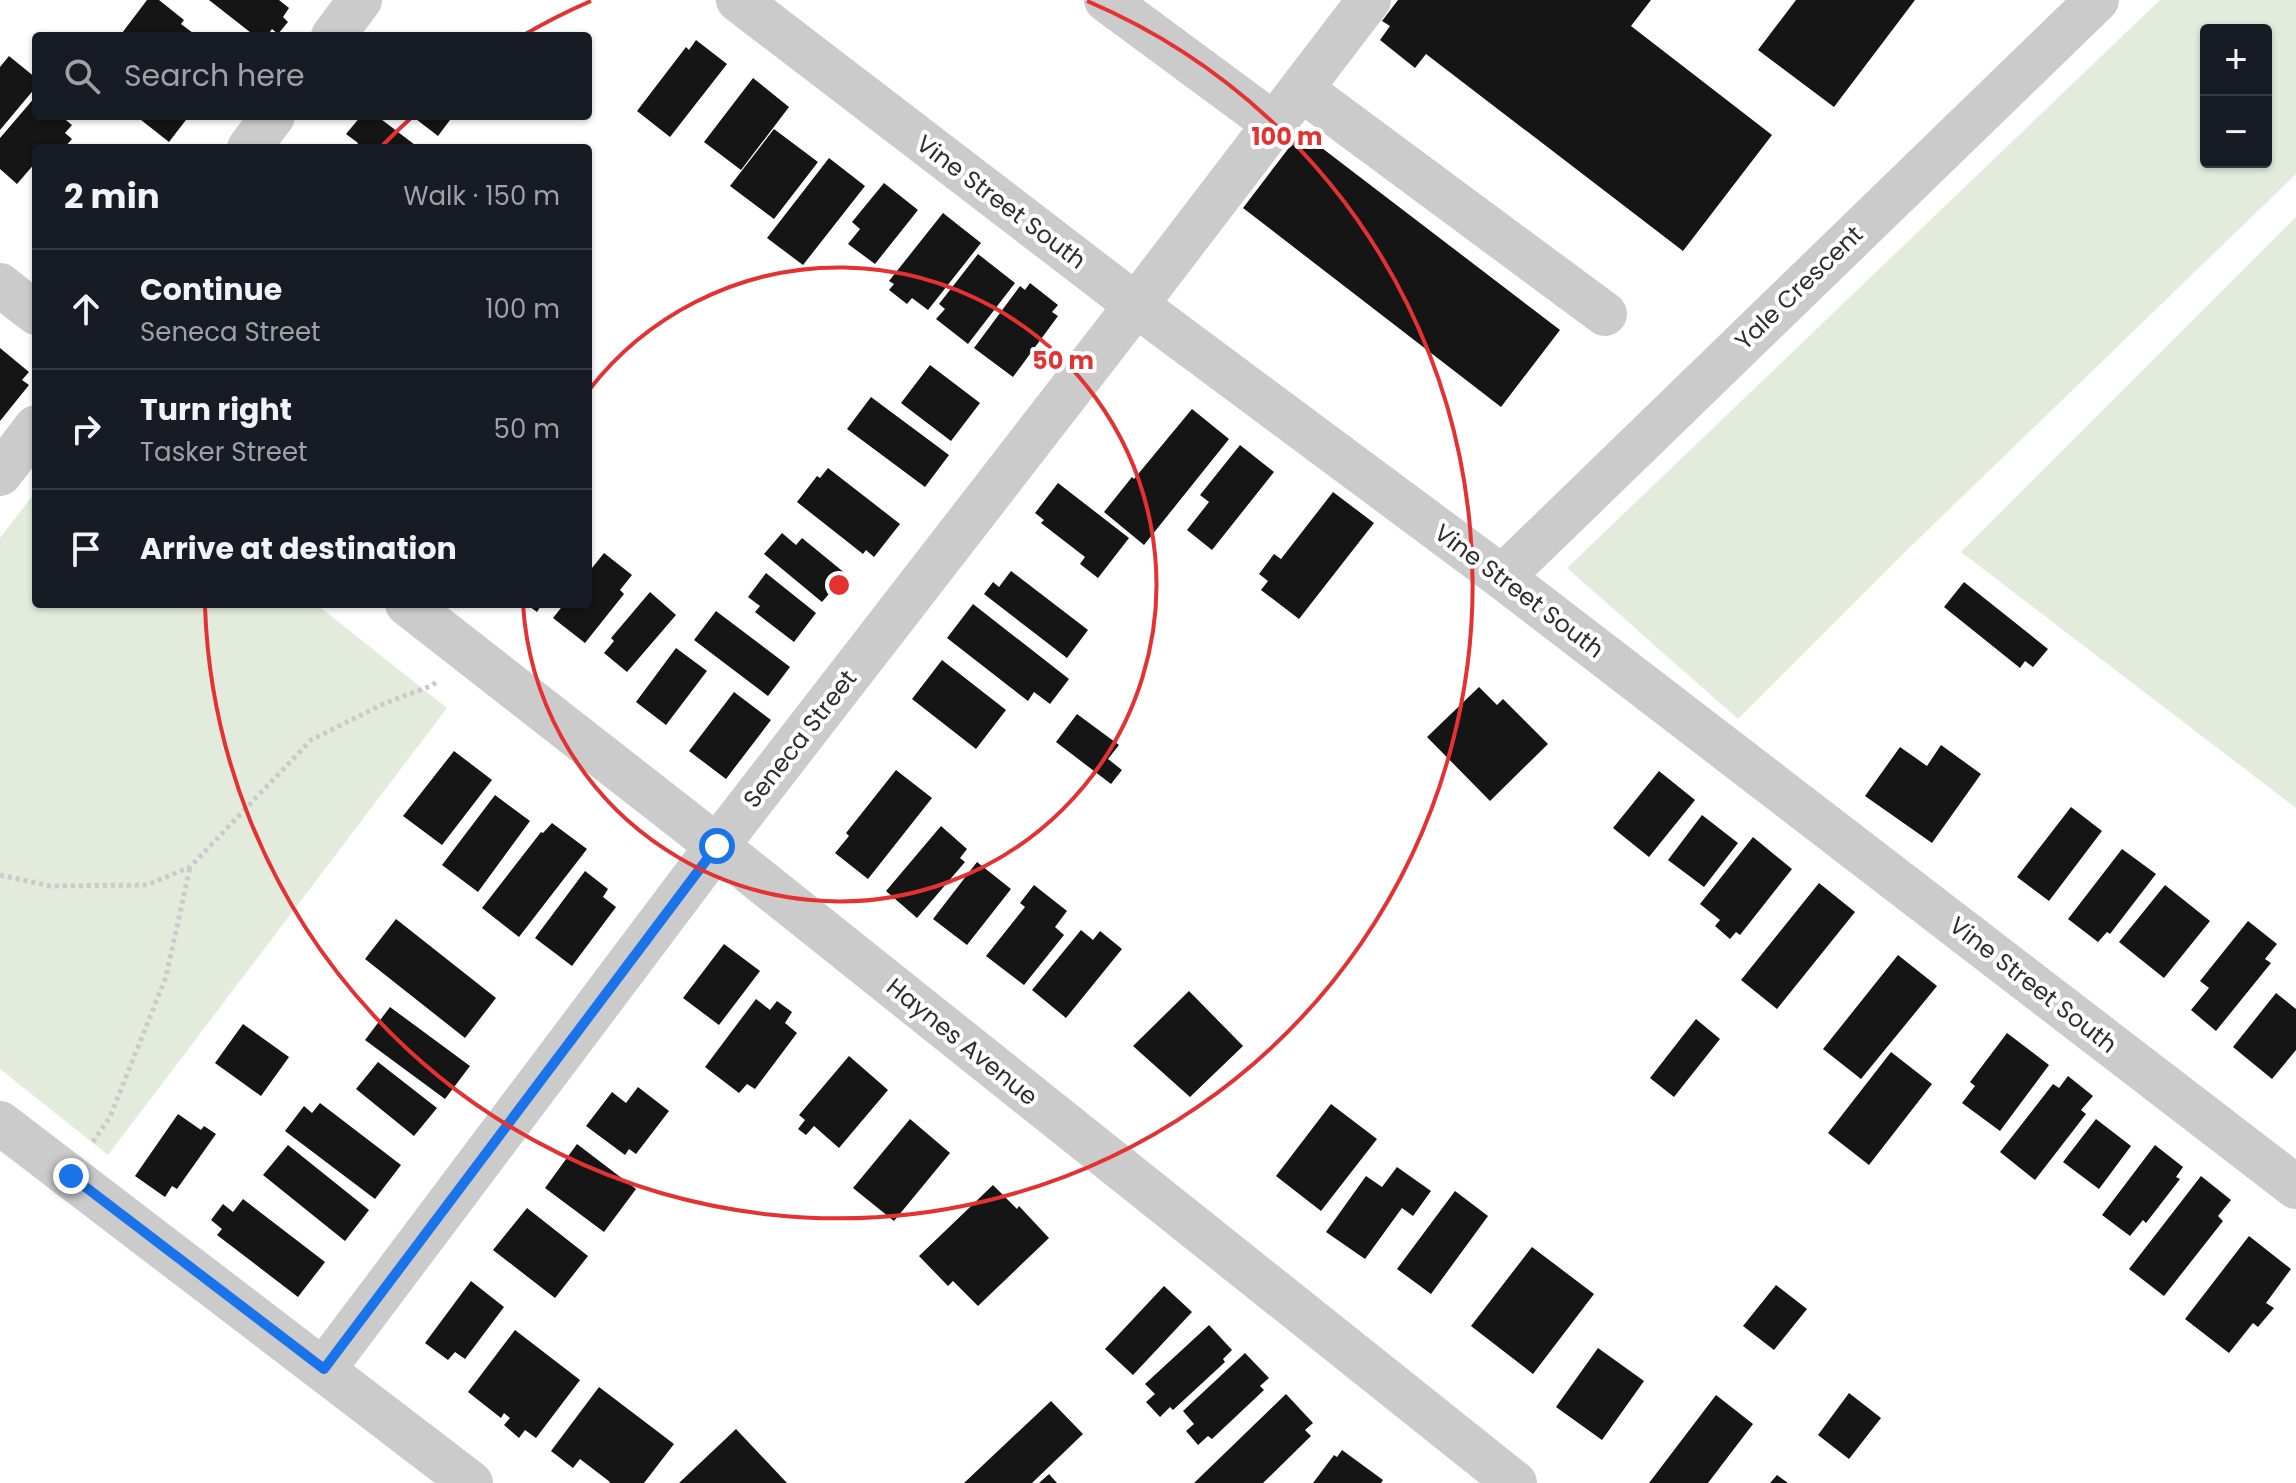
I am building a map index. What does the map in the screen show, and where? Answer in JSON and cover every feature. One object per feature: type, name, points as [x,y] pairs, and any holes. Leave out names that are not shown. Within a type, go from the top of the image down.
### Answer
[{"type":"street","points":[[336,32],[360,0]]},
{"type":"street","name":"Vine Street South","points":[[738,0],[1136,305],[1502,577],[2296,1187]]},
{"type":"street","points":[[1106,0],[1274,124]]},
{"type":"street","name":"Seneca Street","points":[[324,1369],[717,846],[1369,0]]},
{"type":"street","name":"Yale Crescent","points":[[1502,577],[2097,0]]},
{"type":"street","points":[[1301,89],[1605,314]]},
{"type":"street","points":[[252,144],[270,120]]},
{"type":"street","points":[[0,285],[32,310]]},
{"type":"street","points":[[0,474],[32,432]]},
{"type":"street","name":"Haynes Avenue","points":[[412,608],[717,846],[1515,1483]]},
{"type":"street","points":[[0,1123],[471,1483]]},
{"type":"path","points":[[0,875],[50,886],[147,885],[190,867],[311,740],[385,703],[431,686],[471,654]]},
{"type":"path","points":[[71,1176],[110,1117],[166,977],[190,867]]},
{"type":"green space","points":[[2160,0],[2296,0],[2296,174],[1906,551],[1738,719],[1567,568]]},
{"type":"green space","points":[[2296,217],[2296,808],[1961,552]]},
{"type":"green space","points":[[32,496],[32,608],[321,608],[447,708],[108,1155],[0,1069],[0,538]]},
{"type":"building","points":[[147,0],[159,0],[184,20],[181,24],[192,32],[123,32]]},
{"type":"building","points":[[209,0],[279,0],[289,8],[283,17],[288,22],[280,32],[272,29],[270,32],[250,32]]},
{"type":"building","points":[[1398,0],[1651,0],[1631,26],[1772,135],[1683,251],[1426,54],[1415,68],[1380,40],[1390,26],[1382,21]]},
{"type":"building","points":[[1796,0],[1915,0],[1834,107],[1758,50]]},
{"type":"building","points":[[696,40],[727,64],[670,137],[637,111],[686,47],[689,50]]},
{"type":"building","points":[[9,56],[32,75],[32,92],[0,130],[0,67]]},
{"type":"building","points":[[753,78],[789,107],[741,170],[704,142]]},
{"type":"building","points":[[32,101],[32,120],[66,120],[72,125],[65,133],[72,139],[68,144],[32,144],[32,167],[17,184],[0,169],[0,138]]},
{"type":"building","points":[[141,120],[186,120],[169,142]]},
{"type":"building","points":[[358,120],[382,120],[414,144],[357,144],[346,134]]},
{"type":"building","points":[[417,120],[450,120],[438,136]]},
{"type":"building","points":[[774,129],[818,162],[774,219],[730,186]]},
{"type":"building","points":[[1301,132],[1560,330],[1501,407],[1243,208]]},
{"type":"building","points":[[829,158],[865,186],[803,265],[767,238]]},
{"type":"building","points":[[884,183],[918,210],[875,264],[848,244],[860,229],[852,222]]},
{"type":"building","points":[[943,213],[981,243],[928,310],[912,298],[907,304],[889,290],[894,284],[889,281]]},
{"type":"building","points":[[978,254],[1015,283],[968,344],[936,319],[945,309],[939,304]]},
{"type":"building","points":[[1030,283],[1058,305],[1052,312],[1058,316],[1013,377],[974,348],[1020,286],[1025,290]]},
{"type":"building","points":[[0,348],[29,372],[22,380],[29,385],[0,421]]},
{"type":"building","points":[[930,365],[980,403],[951,441],[901,403]]},
{"type":"building","points":[[871,397],[949,455],[925,487],[847,429]]},
{"type":"building","points":[[1192,409],[1229,439],[1144,545],[1104,512]]},
{"type":"building","points":[[1240,445],[1274,472],[1212,550],[1187,530],[1209,502],[1200,495]]},
{"type":"building","points":[[828,468],[900,524],[874,557],[866,550],[863,554],[797,502],[817,476],[820,478]]},
{"type":"building","points":[[1058,483],[1129,538],[1098,578],[1080,564],[1085,557],[1041,523],[1044,520],[1035,513]]},
{"type":"building","points":[[1333,492],[1374,523],[1299,619],[1261,590],[1268,581],[1259,574],[1274,554],[1281,559]]},
{"type":"building","points":[[782,533],[796,545],[802,538],[846,574],[822,602],[764,554]]},
{"type":"building","points":[[604,553],[632,575],[620,590],[624,594],[585,643],[553,618],[561,608],[592,608],[592,568]]},
{"type":"building","points":[[1011,571],[1088,630],[1067,658],[984,594],[993,582],[999,587]]},
{"type":"building","points":[[766,573],[816,613],[794,642],[755,612],[760,606],[748,597]]},
{"type":"building","points":[[1964,582],[2048,649],[2033,667],[2025,661],[2020,668],[1944,607]]},
{"type":"building","points":[[650,592],[676,615],[627,672],[604,653],[614,641],[611,638]]},
{"type":"building","points":[[973,604],[1069,679],[1050,704],[1034,692],[1028,701],[947,638]]},
{"type":"building","points":[[716,611],[790,667],[768,696],[694,640]]},
{"type":"building","points":[[676,648],[707,671],[666,725],[636,702]]},
{"type":"building","points":[[942,660],[1006,710],[976,749],[912,699]]},
{"type":"building","points":[[1479,687],[1497,705],[1503,699],[1548,744],[1490,801],[1427,737]]},
{"type":"building","points":[[734,692],[771,720],[726,779],[689,751]]},
{"type":"building","points":[[1077,714],[1119,745],[1108,759],[1122,770],[1111,784],[1056,742]]},
{"type":"building","points":[[1941,745],[1981,774],[1932,843],[1865,796],[1900,747],[1927,766]]},
{"type":"building","points":[[454,751],[492,780],[442,845],[403,816]]},
{"type":"building","points":[[896,770],[932,798],[868,879],[835,853],[849,836],[846,833]]},
{"type":"building","points":[[1659,771],[1695,800],[1649,857],[1613,828]]},
{"type":"building","points":[[495,795],[530,821],[478,892],[442,865]]},
{"type":"building","points":[[2071,807],[2102,831],[2049,901],[2017,877]]},
{"type":"building","points":[[1702,815],[1738,843],[1704,887],[1668,860]]},
{"type":"building","points":[[552,823],[587,849],[519,937],[482,908],[541,832]]},
{"type":"building","points":[[941,826],[967,849],[960,858],[965,862],[917,918],[886,891]]},
{"type":"building","points":[[1753,837],[1792,869],[1740,935],[1736,932],[1730,939],[1715,926],[1720,920],[1700,904]]},
{"type":"building","points":[[2122,849],[2156,874],[2110,934],[2107,932],[2098,942],[2068,919]]},
{"type":"building","points":[[977,862],[1011,889],[967,945],[933,919]]},
{"type":"building","points":[[585,871],[608,889],[603,897],[616,907],[572,966],[535,938]]},
{"type":"building","points":[[1819,883],[1855,912],[1777,1009],[1741,980]]},
{"type":"building","points":[[1034,885],[1067,911],[1055,927],[1064,935],[1024,985],[986,956],[1025,907],[1020,903]]},
{"type":"building","points":[[2165,885],[2210,921],[2164,978],[2119,942]]},
{"type":"building","points":[[396,919],[496,998],[465,1038],[365,959]]},
{"type":"building","points":[[2248,921],[2277,944],[2265,959],[2271,963],[2216,1031],[2191,1010],[2209,988],[2200,981]]},
{"type":"building","points":[[1081,930],[1093,940],[1100,931],[1122,949],[1066,1018],[1032,990]]},
{"type":"building","points":[[724,944],[760,971],[719,1025],[683,998]]},
{"type":"building","points":[[1898,955],[1937,986],[1861,1079],[1823,1049]]},
{"type":"building","points":[[1189,991],[1243,1046],[1190,1097],[1133,1046]]},
{"type":"building","points":[[2276,993],[2296,1009],[2296,1050],[2272,1079],[2233,1047]]},
{"type":"building","points":[[756,999],[770,1010],[777,1001],[792,1012],[785,1023],[797,1033],[755,1089],[747,1084],[739,1093],[705,1067]]},
{"type":"building","points":[[390,1007],[470,1066],[445,1099],[365,1040]]},
{"type":"building","points":[[1696,1019],[1720,1039],[1674,1097],[1650,1078]]},
{"type":"building","points":[[243,1024],[289,1057],[261,1096],[215,1063]]},
{"type":"building","points":[[2007,1033],[2049,1065],[2000,1131],[1962,1103],[1975,1086],[1970,1082]]},
{"type":"building","points":[[1891,1052],[1932,1084],[1869,1165],[1828,1133]]},
{"type":"building","points":[[849,1056],[888,1090],[839,1148],[814,1126],[806,1135],[798,1129],[805,1120],[799,1115]]},
{"type":"building","points":[[378,1062],[437,1108],[414,1136],[356,1089]]},
{"type":"building","points":[[2068,1076],[2093,1096],[2081,1110],[2086,1114],[2035,1180],[2000,1152],[2053,1084],[2059,1088]]},
{"type":"building","points":[[638,1087],[669,1111],[636,1154],[629,1149],[625,1155],[586,1126],[612,1092],[626,1103]]},
{"type":"building","points":[[320,1103],[401,1165],[375,1199],[285,1131],[304,1106],[312,1113]]},
{"type":"building","points":[[1331,1104],[1377,1139],[1321,1211],[1276,1176]]},
{"type":"building","points":[[178,1114],[201,1130],[204,1126],[216,1134],[177,1189],[172,1186],[165,1197],[135,1176]]},
{"type":"building","points":[[910,1119],[950,1153],[894,1221],[853,1188]]},
{"type":"building","points":[[2096,1119],[2131,1146],[2099,1189],[2063,1162]]},
{"type":"building","points":[[577,1144],[636,1189],[604,1232],[545,1188]]},
{"type":"building","points":[[288,1145],[369,1210],[345,1241],[263,1175]]},
{"type":"building","points":[[2155,1145],[2183,1167],[2176,1177],[2180,1179],[2146,1223],[2143,1220],[2130,1236],[2102,1215]]},
{"type":"building","points":[[1397,1167],[1431,1191],[1413,1216],[1402,1208],[1365,1259],[1326,1232],[1366,1176],[1382,1187]]},
{"type":"building","points":[[2201,1176],[2231,1200],[2218,1216],[2223,1221],[2164,1296],[2129,1269]]},
{"type":"building","points":[[993,1185],[1017,1209],[1019,1206],[1049,1238],[978,1306],[953,1281],[948,1286],[919,1256]]},
{"type":"building","points":[[1455,1191],[1488,1216],[1431,1294],[1397,1269]]},
{"type":"building","points":[[243,1199],[325,1262],[298,1297],[217,1235],[222,1229],[211,1220],[223,1204],[233,1212]]},
{"type":"building","points":[[527,1208],[588,1256],[555,1298],[493,1250]]},
{"type":"building","points":[[2249,1236],[2291,1269],[2266,1303],[2274,1308],[2258,1327],[2253,1323],[2229,1353],[2185,1319]]},
{"type":"building","points":[[1532,1247],[1594,1294],[1533,1374],[1471,1326]]},
{"type":"building","points":[[471,1281],[504,1307],[465,1359],[455,1352],[448,1360],[425,1343]]},
{"type":"building","points":[[1776,1285],[1807,1309],[1774,1350],[1743,1326]]},
{"type":"building","points":[[1164,1286],[1192,1312],[1133,1375],[1105,1349]]},
{"type":"building","points":[[1209,1325],[1232,1350],[1223,1359],[1225,1362],[1173,1410],[1170,1407],[1160,1417],[1146,1402],[1155,1394],[1145,1384]]},
{"type":"building","points":[[515,1330],[580,1380],[536,1438],[525,1430],[519,1438],[504,1425],[510,1418],[504,1413],[501,1418],[468,1392]]},
{"type":"building","points":[[1598,1348],[1644,1381],[1602,1440],[1556,1407]]},
{"type":"building","points":[[1245,1353],[1269,1378],[1260,1386],[1264,1390],[1212,1439],[1208,1436],[1198,1445],[1186,1431],[1194,1424],[1183,1411]]},
{"type":"building","points":[[599,1387],[674,1444],[644,1483],[609,1483],[580,1459],[573,1468],[551,1451]]},
{"type":"building","points":[[1849,1393],[1881,1418],[1849,1459],[1818,1435]]},
{"type":"building","points":[[1286,1394],[1313,1423],[1305,1430],[1311,1436],[1263,1483],[1194,1483]]},
{"type":"building","points":[[1716,1395],[1753,1424],[1708,1483],[1649,1483]]},
{"type":"building","points":[[1051,1401],[1083,1434],[1032,1483],[964,1483]]},
{"type":"building","points":[[736,1429],[787,1483],[679,1483]]},
{"type":"building","points":[[1342,1450],[1383,1480],[1381,1483],[1313,1483],[1334,1455],[1337,1457]]},
{"type":"building","points":[[1049,1474],[1057,1483],[1039,1483]]},
{"type":"building","points":[[1777,1475],[1788,1483],[1770,1483]]},
{"type":"route","points":[[71,1176],[324,1369],[717,846]]}]
